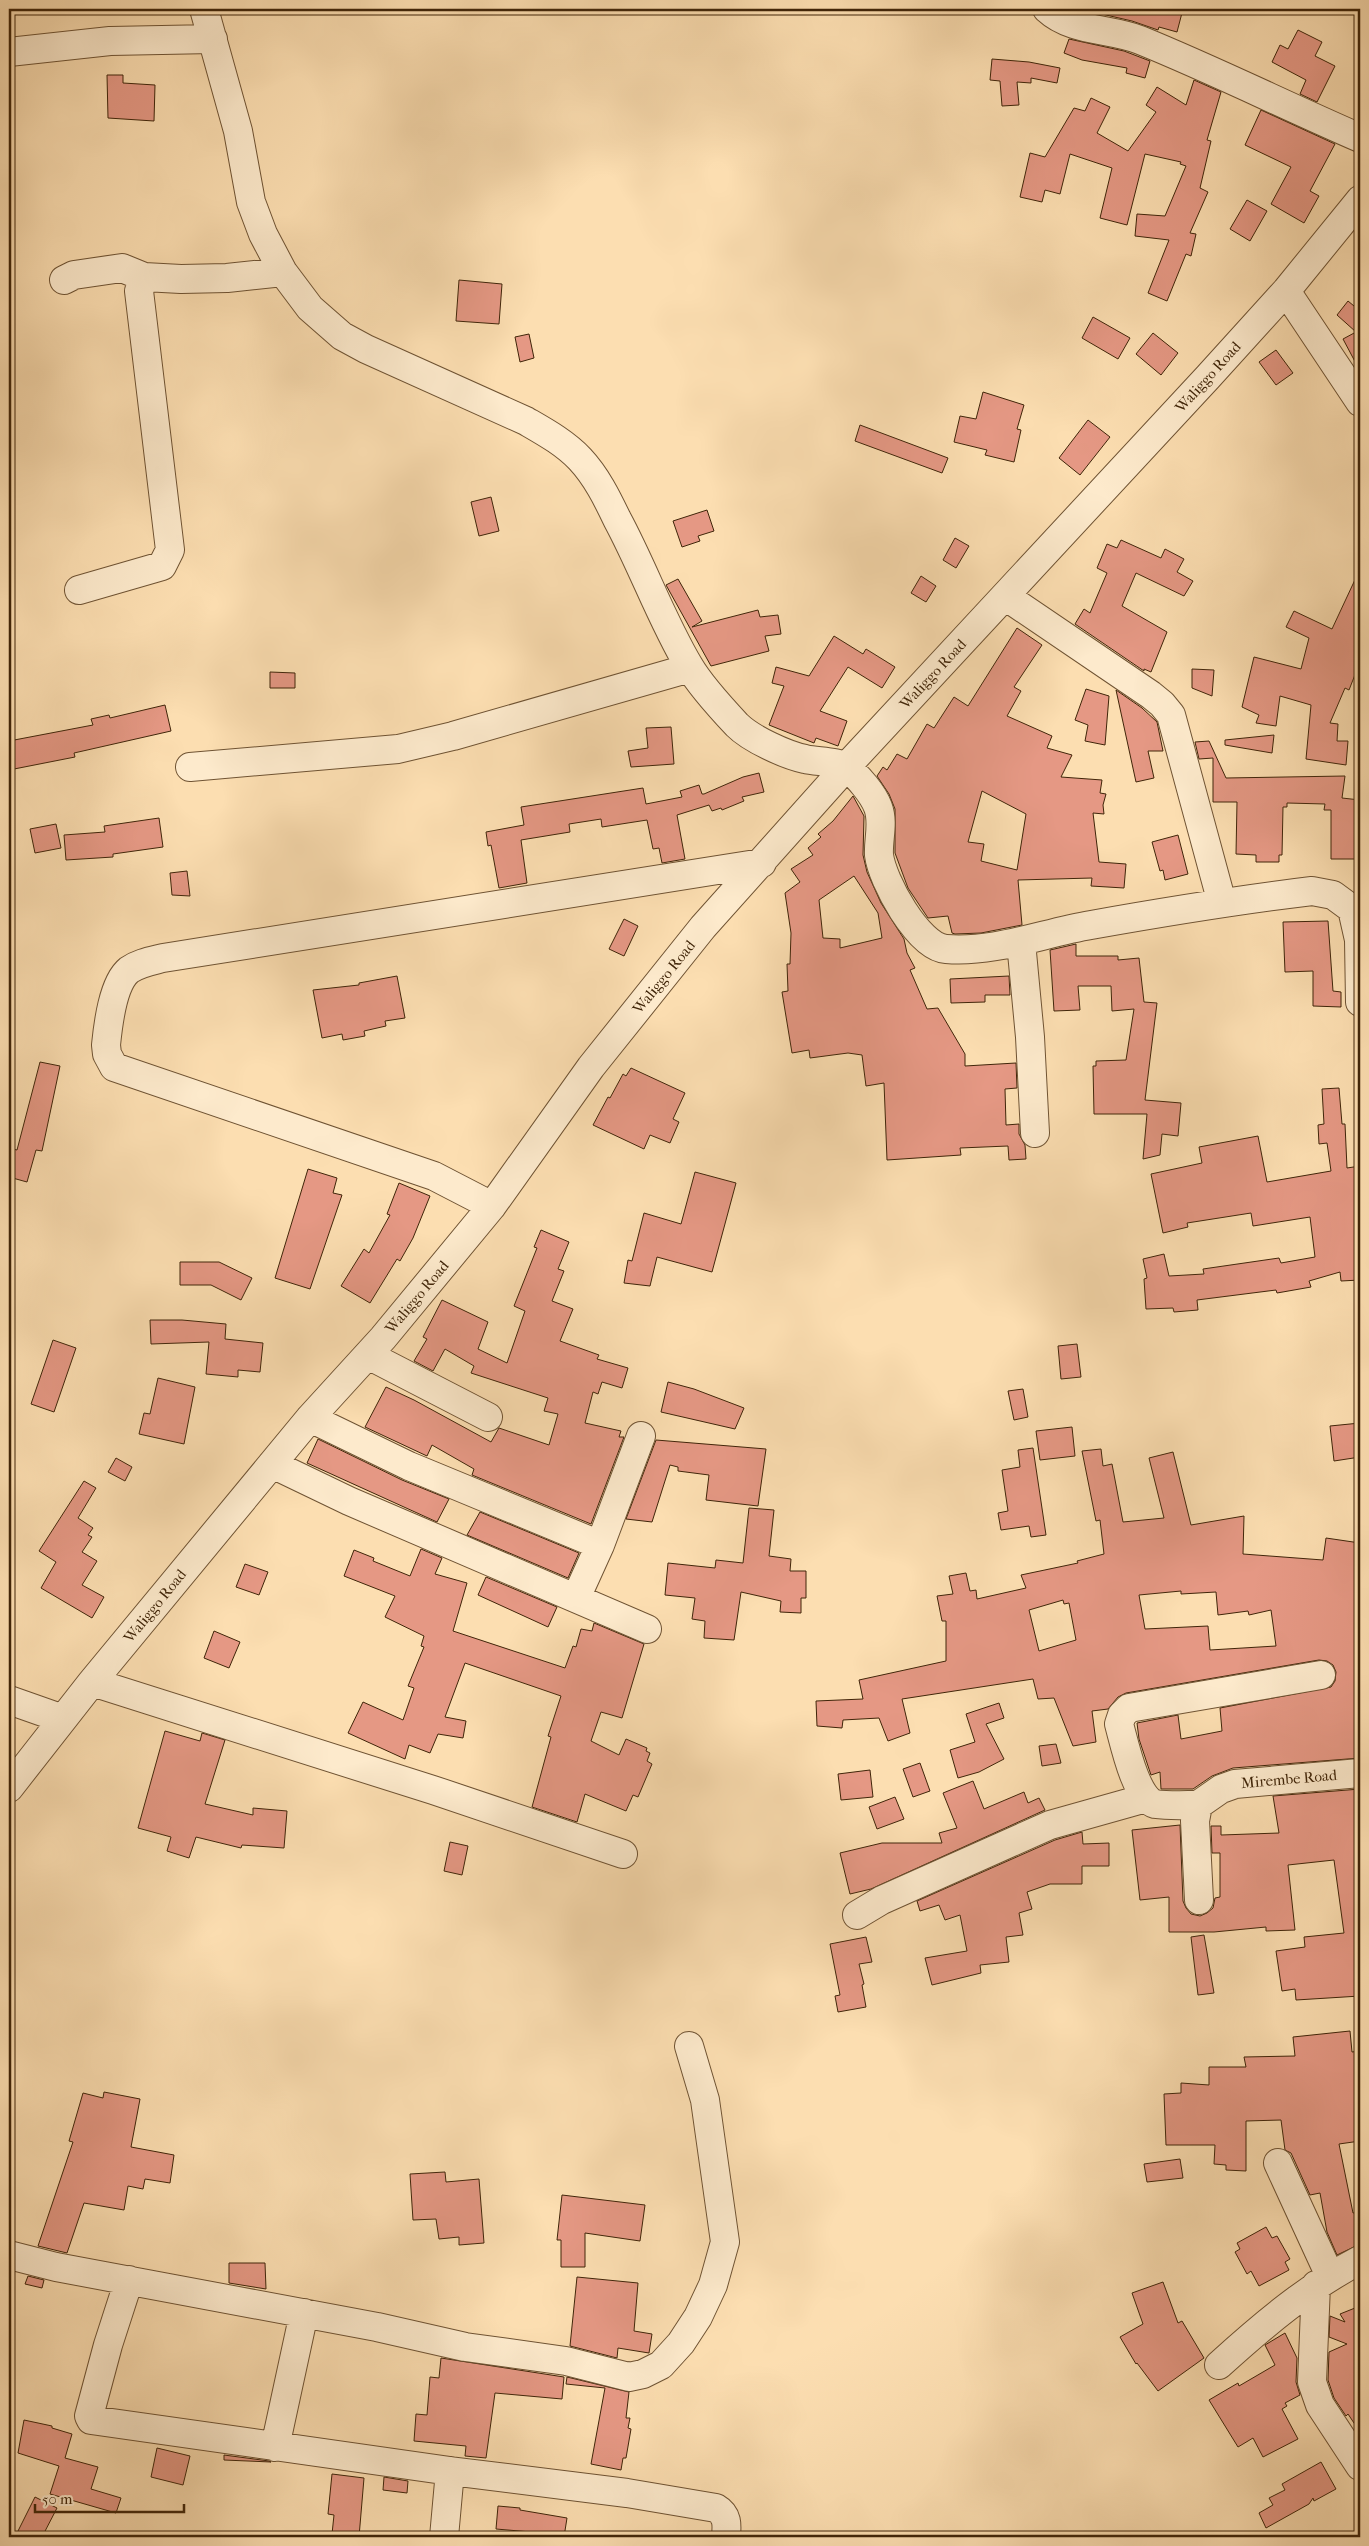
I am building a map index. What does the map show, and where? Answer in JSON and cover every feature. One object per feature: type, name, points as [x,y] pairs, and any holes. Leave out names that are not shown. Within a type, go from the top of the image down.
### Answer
[{"type":"street","points":[[204,9],[238,130],[251,202],[263,234],[282,272],[310,308],[342,336],[526,421],[552,435],[580,459],[602,489],[690,668],[739,727],[770,746],[802,759],[846,767],[869,792],[878,806],[882,825],[879,854],[883,869],[909,920],[922,937],[944,949],[1021,942],[1091,925],[1312,891],[1333,895],[1352,909],[1356,919],[1360,1002]]},
{"type":"street","points":[[1047,9],[1054,16],[1071,23],[1138,39],[1360,138]]},
{"type":"street","points":[[9,52],[110,41],[213,39]]},
{"type":"street","name":"Waliggo Road","points":[[9,1788],[92,1682],[310,1418],[368,1355],[492,1206],[591,1067],[704,927],[846,767],[1286,291],[1360,200]]},
{"type":"street","points":[[64,280],[74,275],[122,268],[144,277],[228,278],[282,272]]},
{"type":"street","points":[[80,590],[162,566],[170,550],[139,292],[144,277]]},
{"type":"street","points":[[1286,291],[1360,402]]},
{"type":"street","points":[[1005,596],[1151,695],[1171,715],[1222,904]]},
{"type":"street","points":[[190,767],[398,749],[454,736],[690,668]]},
{"type":"street","points":[[492,1206],[434,1176],[114,1067],[107,1054],[106,1045],[118,983],[129,970],[140,964],[163,958],[762,863]]},
{"type":"street","points":[[1021,942],[1030,1037],[1035,1133]]},
{"type":"street","points":[[368,1355],[488,1417]]},
{"type":"street","points":[[310,1418],[417,1470],[600,1545]]},
{"type":"street","points":[[576,1598],[600,1545],[640,1436]]},
{"type":"street","points":[[272,1464],[349,1501],[647,1629]]},
{"type":"street","points":[[1199,1900],[1195,1821],[1198,1805],[1154,1804],[1146,1798],[1137,1784],[1119,1724],[1122,1715],[1129,1708],[1321,1675]]},
{"type":"street","points":[[92,1682],[433,1790],[623,1854]]},
{"type":"street","points":[[9,1700],[63,1719]]},
{"type":"street","name":"Mirembe Road","points":[[1198,1805],[1221,1789],[1235,1784],[1360,1773]]},
{"type":"street","points":[[857,1915],[882,1900],[1050,1825],[1146,1798]]},
{"type":"street","points":[[9,2255],[304,2313],[464,2347],[566,2361],[628,2376],[643,2374],[661,2365],[681,2344],[698,2317],[714,2285],[725,2242],[705,2100],[689,2046]]},
{"type":"street","points":[[1278,2163],[1323,2280],[1312,2382],[1320,2405],[1356,2453]]},
{"type":"street","points":[[1219,2365],[1260,2328],[1323,2280],[1360,2260]]},
{"type":"street","points":[[129,2280],[100,2372],[89,2416],[91,2420],[450,2471],[627,2493],[716,2508],[723,2512],[726,2518],[726,2537]]},
{"type":"street","points":[[275,2447],[304,2313]]},
{"type":"street","points":[[444,2537],[450,2471]]},
{"type":"building","points":[[1080,9],[1183,9],[1177,32],[1159,27],[1158,30],[1132,21]]},
{"type":"building","points":[[1298,30],[1322,42],[1315,56],[1335,66],[1317,102],[1300,94],[1306,80],[1272,62],[1280,45],[1288,49]]},
{"type":"building","points":[[1069,39],[1124,51],[1150,61],[1145,78],[1126,73],[1127,68],[1082,60],[1064,53]]},
{"type":"building","points":[[992,59],[1029,62],[1060,68],[1057,83],[1031,78],[1031,83],[1017,82],[1019,105],[1002,106],[1000,81],[990,80]]},
{"type":"building","points":[[107,75],[123,75],[123,83],[155,85],[154,121],[108,118]]},
{"type":"building","points":[[1194,80],[1221,92],[1207,140],[1211,141],[1200,188],[1208,192],[1190,233],[1196,234],[1191,256],[1186,254],[1167,301],[1148,293],[1169,240],[1135,236],[1137,214],[1165,216],[1186,166],[1180,164],[1181,162],[1145,154],[1127,225],[1100,218],[1112,168],[1070,154],[1060,194],[1045,190],[1042,202],[1020,197],[1030,153],[1045,157],[1074,108],[1085,111],[1091,98],[1110,107],[1097,133],[1128,151],[1156,112],[1146,105],[1157,87],[1186,105]]},
{"type":"building","points":[[1261,110],[1335,144],[1310,191],[1319,196],[1304,223],[1271,204],[1291,167],[1245,145]]},
{"type":"building","points":[[1247,200],[1267,211],[1250,241],[1230,229]]},
{"type":"building","points":[[459,280],[502,284],[499,324],[456,321]]},
{"type":"building","points":[[1348,301],[1360,311],[1360,371],[1343,339],[1356,332],[1337,315]]},
{"type":"building","points":[[1093,317],[1130,338],[1118,359],[1082,338]]},
{"type":"building","points":[[1153,333],[1178,353],[1161,375],[1136,354]]},
{"type":"building","points":[[529,334],[534,358],[520,362],[515,337]]},
{"type":"building","points":[[1276,350],[1293,373],[1276,385],[1259,362]]},
{"type":"building","points":[[983,392],[1024,405],[1017,429],[1021,430],[1014,462],[985,455],[987,450],[954,442],[960,416],[976,419]]},
{"type":"building","points":[[1088,420],[1110,437],[1080,475],[1059,458]]},
{"type":"building","points":[[860,425],[948,458],[942,473],[855,441]]},
{"type":"building","points":[[491,497],[499,531],[479,536],[471,502]]},
{"type":"building","points":[[707,510],[714,531],[698,536],[700,541],[682,547],[673,521]]},
{"type":"building","points":[[955,538],[969,546],[956,568],[943,560]]},
{"type":"building","points":[[1121,540],[1161,558],[1165,549],[1184,559],[1177,572],[1193,581],[1184,596],[1136,573],[1122,606],[1167,632],[1151,672],[1144,669],[1144,671],[1075,624],[1084,609],[1090,613],[1107,573],[1097,568],[1107,544],[1117,548]]},
{"type":"building","points":[[1360,569],[1360,662],[1349,690],[1345,688],[1330,723],[1338,724],[1337,741],[1348,741],[1346,765],[1306,759],[1311,705],[1280,696],[1276,726],[1256,723],[1259,715],[1242,707],[1254,657],[1301,669],[1309,638],[1286,627],[1294,611],[1332,629]]},
{"type":"building","points":[[921,576],[936,586],[926,602],[911,593]]},
{"type":"building","points":[[678,579],[702,621],[692,627],[758,610],[760,617],[778,615],[781,634],[765,636],[769,651],[711,666],[666,585]]},
{"type":"building","points":[[1017,628],[1042,645],[1014,687],[1021,691],[1007,716],[1052,736],[1047,748],[1072,755],[1061,777],[1102,780],[1100,793],[1106,794],[1103,805],[1104,814],[1093,813],[1099,862],[1126,864],[1124,888],[1091,886],[1092,878],[1018,880],[1022,925],[981,933],[955,934],[952,933],[948,916],[928,918],[908,888],[895,853],[895,809],[889,794],[877,776],[883,767],[887,770],[897,754],[907,759],[927,724],[934,728],[954,697],[968,706]],"holes":[[[982,791],[1026,814],[1017,870],[981,861],[984,844],[968,842]]]},
{"type":"building","points":[[834,636],[863,654],[866,649],[895,667],[882,688],[848,667],[820,711],[847,721],[838,746],[816,738],[814,743],[769,725],[784,686],[772,683],[776,667],[809,676]]},
{"type":"building","points":[[1192,669],[1214,670],[1212,696],[1192,688]]},
{"type":"building","points":[[270,672],[295,673],[295,688],[270,688]]},
{"type":"building","points":[[1086,689],[1109,696],[1105,745],[1085,741],[1088,725],[1075,720]]},
{"type":"building","points":[[1116,690],[1142,708],[1157,722],[1163,751],[1148,751],[1154,778],[1136,782]]},
{"type":"building","points":[[165,705],[171,731],[74,753],[75,757],[9,770],[9,741],[93,725],[91,719],[109,715],[110,718]]},
{"type":"building","points":[[671,727],[674,764],[631,767],[628,751],[648,748],[646,728]]},
{"type":"building","points":[[1274,735],[1272,753],[1225,745],[1225,740]]},
{"type":"building","points":[[1209,741],[1226,778],[1345,776],[1342,798],[1360,800],[1360,859],[1331,859],[1331,810],[1324,810],[1325,804],[1287,803],[1287,807],[1283,807],[1282,855],[1279,855],[1279,862],[1256,862],[1256,855],[1236,854],[1237,802],[1213,802],[1213,758],[1199,759],[1195,742]]},
{"type":"building","points":[[759,773],[764,792],[742,797],[744,801],[722,810],[721,808],[712,811],[709,805],[677,815],[685,859],[662,863],[659,848],[653,849],[647,820],[602,827],[601,819],[569,824],[570,832],[521,840],[527,883],[499,888],[491,845],[488,846],[486,832],[524,825],[521,807],[643,788],[646,804],[682,797],[680,791],[699,785],[702,794],[704,794],[743,777]]},
{"type":"building","points":[[853,796],[864,816],[863,855],[867,872],[881,903],[904,939],[907,953],[915,968],[910,970],[927,1009],[938,1008],[965,1054],[965,1066],[1016,1063],[1017,1088],[1005,1089],[1006,1125],[1019,1124],[1019,1134],[1025,1145],[1026,1159],[1009,1160],[1008,1146],[960,1148],[961,1155],[887,1160],[884,1083],[866,1086],[862,1055],[848,1053],[810,1058],[809,1050],[792,1053],[782,992],[788,991],[787,964],[790,964],[791,933],[785,893],[800,882],[791,869],[813,855],[808,848],[821,837],[818,834],[833,821]],"holes":[[[854,876],[878,913],[882,938],[840,948],[840,939],[823,938],[819,900]]]},
{"type":"building","points":[[159,818],[163,847],[113,854],[113,857],[66,860],[64,835],[105,832],[104,826]]},
{"type":"building","points":[[56,824],[61,848],[35,853],[30,829]]},
{"type":"building","points":[[1178,835],[1188,874],[1165,880],[1163,870],[1160,871],[1152,842]]},
{"type":"building","points":[[187,871],[190,896],[172,895],[170,873]]},
{"type":"building","points":[[624,919],[638,926],[624,956],[609,949]]},
{"type":"building","points":[[1328,921],[1333,991],[1341,992],[1341,1007],[1313,1006],[1313,971],[1285,972],[1283,922]]},
{"type":"building","points":[[1076,944],[1076,956],[1118,956],[1118,960],[1139,958],[1144,1002],[1157,1003],[1145,1100],[1181,1103],[1178,1136],[1162,1134],[1160,1155],[1143,1159],[1147,1114],[1094,1114],[1093,1066],[1096,1066],[1096,1061],[1126,1060],[1134,1009],[1112,1011],[1111,986],[1078,986],[1080,1010],[1054,1011],[1050,950]]},
{"type":"building","points":[[397,976],[405,1018],[385,1021],[386,1026],[364,1031],[365,1036],[343,1040],[342,1034],[322,1038],[313,990],[359,985],[359,983]]},
{"type":"building","points":[[1009,976],[1010,995],[985,995],[985,1002],[951,1003],[950,979]]},
{"type":"building","points":[[40,1062],[60,1066],[42,1151],[36,1150],[27,1182],[9,1177],[9,1148],[17,1150]]},
{"type":"building","points":[[631,1068],[685,1093],[673,1119],[679,1122],[670,1143],[650,1135],[644,1149],[593,1125],[623,1074],[626,1076]]},
{"type":"building","points":[[1339,1088],[1342,1124],[1345,1124],[1347,1168],[1360,1166],[1360,1280],[1341,1281],[1340,1272],[1309,1281],[1311,1287],[1277,1293],[1276,1290],[1197,1300],[1198,1310],[1174,1312],[1173,1308],[1146,1309],[1144,1279],[1147,1278],[1143,1259],[1164,1254],[1169,1276],[1204,1274],[1203,1269],[1279,1258],[1281,1263],[1315,1257],[1310,1217],[1253,1226],[1251,1213],[1187,1223],[1188,1227],[1163,1233],[1151,1174],[1202,1163],[1199,1147],[1258,1136],[1267,1182],[1331,1171],[1327,1143],[1319,1144],[1318,1125],[1324,1124],[1322,1089]]},
{"type":"building","points":[[308,1169],[337,1178],[333,1193],[342,1195],[310,1289],[275,1278]]},
{"type":"building","points":[[695,1172],[736,1183],[712,1272],[657,1257],[650,1286],[624,1283],[628,1260],[632,1261],[644,1213],[681,1224]]},
{"type":"building","points":[[399,1183],[430,1196],[413,1238],[400,1261],[397,1259],[370,1303],[341,1286],[364,1249],[369,1253],[390,1215],[387,1214]]},
{"type":"building","points":[[541,1230],[569,1242],[558,1269],[564,1271],[552,1301],[573,1309],[560,1341],[599,1355],[597,1359],[628,1368],[622,1388],[602,1382],[598,1394],[593,1392],[585,1423],[621,1431],[619,1437],[624,1437],[591,1524],[472,1475],[474,1469],[432,1445],[427,1456],[365,1427],[386,1387],[491,1442],[499,1428],[549,1445],[558,1414],[544,1411],[548,1398],[471,1373],[474,1366],[445,1349],[433,1371],[414,1361],[427,1339],[423,1337],[442,1300],[488,1322],[478,1349],[507,1363],[525,1311],[514,1306],[537,1248],[534,1247]]},
{"type":"building","points":[[180,1262],[219,1262],[252,1278],[241,1300],[211,1285],[180,1285]]},
{"type":"building","points":[[150,1320],[182,1320],[226,1324],[225,1339],[263,1343],[260,1372],[238,1370],[238,1377],[206,1374],[209,1342],[151,1344]]},
{"type":"building","points":[[53,1340],[76,1348],[54,1412],[31,1404]]},
{"type":"building","points":[[1077,1344],[1081,1377],[1061,1379],[1058,1346]]},
{"type":"building","points":[[158,1378],[195,1387],[184,1444],[139,1434],[144,1413],[150,1414]]},
{"type":"building","points":[[668,1382],[694,1389],[744,1408],[735,1429],[661,1412]]},
{"type":"building","points":[[1023,1389],[1028,1417],[1014,1420],[1008,1391]]},
{"type":"building","points":[[1360,1423],[1360,1457],[1334,1461],[1330,1426]]},
{"type":"building","points":[[1072,1427],[1075,1456],[1040,1460],[1036,1431]]},
{"type":"building","points":[[318,1439],[402,1480],[449,1499],[437,1522],[307,1463]]},
{"type":"building","points":[[656,1440],[766,1449],[758,1506],[706,1500],[709,1475],[678,1471],[678,1467],[670,1465],[652,1522],[626,1519]]},
{"type":"building","points":[[1033,1448],[1046,1535],[1031,1537],[1029,1526],[1001,1530],[998,1513],[1008,1511],[1002,1470],[1020,1467],[1018,1450]]},
{"type":"building","points":[[1101,1449],[1103,1466],[1112,1464],[1123,1522],[1164,1518],[1149,1458],[1173,1452],[1191,1525],[1244,1516],[1243,1554],[1323,1560],[1326,1538],[1360,1543],[1357,1580],[1359,1596],[1355,1597],[1360,1636],[1360,1758],[1233,1768],[1212,1776],[1193,1789],[1161,1789],[1160,1772],[1151,1775],[1139,1739],[1137,1723],[1178,1715],[1181,1739],[1222,1731],[1220,1708],[1331,1687],[1335,1681],[1336,1672],[1333,1665],[1327,1661],[1319,1660],[1126,1693],[1118,1697],[1108,1709],[1092,1711],[1096,1742],[1073,1746],[1054,1698],[1038,1699],[1033,1679],[902,1699],[910,1733],[888,1741],[879,1718],[843,1720],[842,1728],[817,1726],[816,1701],[863,1699],[859,1680],[946,1661],[946,1621],[942,1621],[937,1596],[953,1594],[949,1576],[966,1573],[970,1591],[976,1590],[977,1599],[1026,1588],[1021,1575],[1078,1563],[1077,1561],[1104,1554],[1100,1520],[1096,1521],[1082,1451]],"holes":[[[1181,1591],[1181,1594],[1216,1592],[1218,1615],[1248,1611],[1249,1615],[1271,1610],[1276,1646],[1210,1650],[1208,1626],[1145,1629],[1139,1595]],[[1063,1600],[1064,1604],[1069,1603],[1076,1640],[1039,1651],[1029,1610]]]},
{"type":"building","points":[[116,1458],[132,1467],[125,1481],[108,1472]]},
{"type":"building","points":[[84,1481],[96,1488],[78,1518],[93,1528],[88,1535],[92,1537],[82,1552],[97,1561],[82,1585],[104,1597],[92,1618],[41,1588],[56,1562],[39,1551]]},
{"type":"building","points":[[749,1508],[774,1510],[769,1556],[791,1559],[790,1571],[806,1571],[806,1598],[801,1598],[801,1613],[780,1612],[781,1601],[741,1592],[734,1640],[704,1638],[705,1621],[692,1619],[695,1598],[665,1595],[668,1563],[715,1568],[716,1560],[743,1563]]},
{"type":"building","points":[[480,1512],[579,1553],[568,1578],[467,1535]]},
{"type":"building","points":[[421,1549],[442,1558],[435,1574],[467,1583],[453,1631],[565,1668],[573,1646],[576,1647],[581,1629],[592,1631],[594,1623],[644,1644],[622,1718],[601,1712],[591,1741],[619,1755],[626,1739],[647,1748],[646,1751],[650,1753],[647,1761],[652,1764],[638,1797],[633,1795],[626,1811],[585,1794],[577,1822],[532,1807],[551,1737],[548,1736],[561,1696],[465,1663],[445,1717],[466,1721],[463,1738],[438,1734],[430,1753],[409,1745],[405,1759],[348,1733],[363,1702],[403,1720],[414,1688],[408,1686],[424,1647],[421,1646],[424,1636],[385,1617],[395,1596],[344,1576],[354,1550],[374,1558],[373,1561],[410,1576]]},
{"type":"building","points":[[245,1564],[268,1572],[259,1595],[236,1587]]},
{"type":"building","points":[[486,1577],[557,1607],[548,1627],[478,1595]]},
{"type":"building","points":[[214,1631],[240,1642],[229,1668],[204,1658]]},
{"type":"building","points":[[999,1703],[1004,1718],[986,1724],[1004,1759],[979,1772],[958,1778],[950,1750],[975,1742],[966,1714]]},
{"type":"building","points":[[165,1731],[200,1741],[202,1733],[225,1740],[205,1804],[253,1815],[253,1808],[287,1811],[284,1848],[242,1845],[241,1848],[196,1837],[189,1858],[167,1851],[171,1837],[138,1828]]},
{"type":"building","points":[[1056,1744],[1061,1763],[1042,1766],[1039,1746]]},
{"type":"building","points":[[920,1763],[930,1791],[913,1797],[903,1769]]},
{"type":"building","points":[[870,1770],[873,1797],[841,1800],[838,1774]]},
{"type":"building","points":[[973,1781],[984,1809],[1024,1792],[1028,1803],[1039,1798],[1045,1810],[871,1889],[850,1894],[840,1853],[882,1843],[942,1843],[939,1833],[957,1828],[943,1793]]},
{"type":"building","points":[[1360,1789],[1360,1861],[1357,1861],[1360,1882],[1360,1996],[1296,2000],[1295,1989],[1282,1991],[1276,1951],[1305,1947],[1304,1937],[1344,1933],[1334,1860],[1288,1865],[1295,1930],[1266,1931],[1266,1927],[1214,1932],[1169,1932],[1169,1897],[1140,1900],[1132,1830],[1180,1825],[1183,1901],[1191,1914],[1200,1916],[1213,1908],[1215,1898],[1220,1897],[1220,1853],[1212,1853],[1211,1826],[1221,1826],[1221,1835],[1279,1833],[1273,1796]]},
{"type":"building","points":[[895,1797],[904,1819],[877,1829],[869,1807]]},
{"type":"building","points":[[1082,1832],[1083,1844],[1109,1843],[1109,1866],[1082,1866],[1082,1884],[1050,1884],[1027,1892],[1032,1909],[1019,1913],[1023,1935],[1006,1937],[1009,1962],[980,1965],[981,1973],[932,1985],[925,1958],[967,1951],[960,1915],[945,1920],[939,1905],[920,1911],[917,1901],[1055,1840]]},
{"type":"building","points":[[450,1842],[468,1846],[462,1875],[444,1871]]},
{"type":"building","points":[[1204,1935],[1214,1993],[1198,1995],[1191,1937]]},
{"type":"building","points":[[866,1937],[872,1962],[859,1964],[864,1984],[862,1985],[866,2007],[838,2012],[835,1996],[840,1995],[830,1944]]},
{"type":"building","points":[[1350,2031],[1352,2052],[1360,2051],[1360,2141],[1339,2144],[1353,2213],[1360,2212],[1360,2244],[1337,2255],[1327,2232],[1320,2193],[1310,2195],[1291,2153],[1285,2150],[1281,2120],[1246,2121],[1246,2171],[1226,2170],[1226,2165],[1214,2164],[1215,2145],[1166,2145],[1164,2094],[1181,2093],[1181,2083],[1209,2085],[1209,2067],[1246,2067],[1244,2057],[1295,2056],[1293,2037]]},
{"type":"building","points":[[104,2092],[140,2099],[131,2147],[174,2155],[170,2183],[145,2179],[143,2189],[128,2186],[124,2210],[84,2203],[67,2253],[38,2246],[73,2142],[69,2141],[83,2093],[103,2098]]},
{"type":"building","points":[[1180,2159],[1183,2178],[1147,2182],[1144,2164]]},
{"type":"building","points":[[445,2172],[446,2182],[479,2179],[484,2243],[459,2245],[459,2237],[439,2239],[436,2219],[413,2220],[410,2174]]},
{"type":"building","points":[[562,2195],[645,2205],[640,2241],[585,2233],[585,2267],[561,2267],[561,2240],[557,2240]]},
{"type":"building","points":[[1266,2227],[1272,2238],[1277,2236],[1290,2259],[1285,2262],[1289,2270],[1259,2286],[1251,2271],[1247,2274],[1235,2252],[1240,2249],[1237,2243]]},
{"type":"building","points":[[229,2263],[265,2263],[266,2289],[229,2283]]},
{"type":"building","points":[[28,2276],[44,2280],[42,2288],[25,2284]]},
{"type":"building","points":[[577,2277],[638,2283],[634,2331],[652,2334],[649,2353],[618,2348],[617,2358],[570,2346]]},
{"type":"building","points":[[1163,2282],[1178,2323],[1182,2321],[1204,2358],[1158,2391],[1136,2364],[1120,2337],[1143,2324],[1132,2293]]},
{"type":"building","points":[[1360,2306],[1360,2432],[1334,2398],[1328,2380],[1329,2352],[1347,2344],[1329,2337],[1330,2316],[1345,2322],[1340,2314]]},
{"type":"building","points":[[1285,2333],[1297,2358],[1296,2382],[1300,2395],[1285,2403],[1287,2406],[1282,2409],[1298,2439],[1263,2457],[1253,2438],[1238,2447],[1209,2400],[1238,2383],[1239,2386],[1275,2365],[1265,2345]]},
{"type":"building","points":[[441,2358],[564,2377],[562,2399],[495,2393],[486,2458],[465,2456],[466,2446],[414,2441],[416,2414],[427,2415],[430,2377],[439,2378]]},
{"type":"building","points":[[567,2377],[629,2392],[626,2418],[630,2418],[628,2428],[631,2429],[626,2458],[623,2458],[621,2470],[591,2464],[605,2388],[566,2384]]},
{"type":"building","points":[[24,2420],[52,2426],[52,2428],[72,2434],[65,2458],[98,2467],[91,2489],[121,2498],[116,2513],[50,2494],[59,2466],[18,2453]]},
{"type":"building","points":[[157,2448],[190,2456],[183,2485],[151,2477]]},
{"type":"building","points":[[224,2455],[269,2461],[271,2462],[224,2460]]},
{"type":"building","points":[[1321,2462],[1336,2489],[1314,2501],[1313,2498],[1309,2504],[1266,2528],[1259,2513],[1273,2505],[1269,2498],[1285,2490],[1282,2484]]},
{"type":"building","points":[[332,2474],[364,2478],[359,2537],[332,2534],[334,2515],[328,2514]]},
{"type":"building","points":[[384,2477],[408,2481],[407,2493],[383,2490]]},
{"type":"building","points":[[35,2497],[57,2508],[42,2537],[15,2537]]},
{"type":"building","points":[[498,2506],[520,2508],[520,2510],[567,2518],[564,2537],[531,2537],[531,2532],[496,2529]]}]
